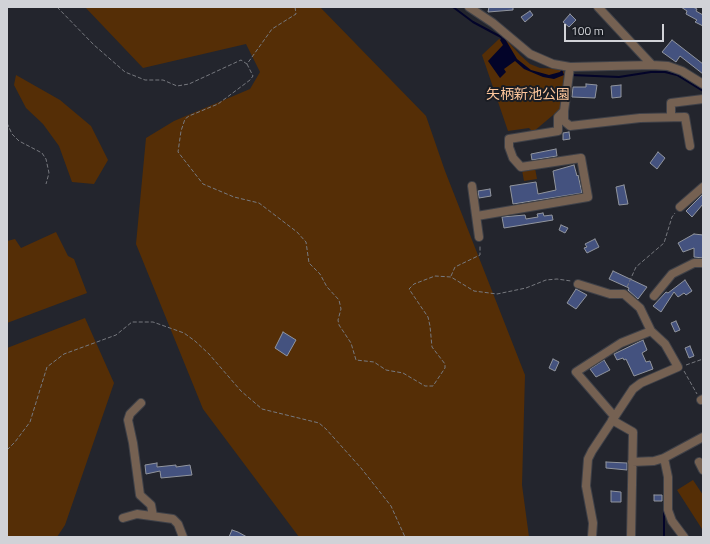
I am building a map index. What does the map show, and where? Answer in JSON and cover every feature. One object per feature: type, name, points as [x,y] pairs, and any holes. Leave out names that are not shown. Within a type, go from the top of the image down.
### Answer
[{"type":"street","points":[[469,7],[493,23],[530,54],[569,71],[652,65],[668,66],[682,71],[703,84]]},
{"type":"street","points":[[598,7],[652,65]]},
{"type":"street","points":[[569,71],[564,121],[570,126],[640,118],[685,117],[690,146]]},
{"type":"street","points":[[671,117],[671,103],[703,99]]},
{"type":"street","points":[[477,216],[588,197],[581,158],[521,167],[513,158],[509,147],[509,139],[558,131],[558,117],[564,110]]},
{"type":"street","points":[[472,186],[480,237]]},
{"type":"street","points":[[680,207],[703,187]]},
{"type":"street","points":[[654,296],[672,274],[694,263],[703,263]]},
{"type":"street","points":[[578,284],[610,294],[624,294],[640,308],[651,331],[666,344],[678,367],[633,389],[588,459],[586,486],[593,523],[592,537]]},
{"type":"street","points":[[631,537],[632,432],[613,418],[576,372],[622,343],[651,331]]},
{"type":"street","points":[[141,403],[130,414],[128,420],[138,473],[140,495],[151,505],[153,516]]},
{"type":"street","points":[[632,462],[654,461],[664,458],[703,437]]},
{"type":"street","points":[[664,458],[668,477],[668,510],[672,521],[684,537]]},
{"type":"street","points":[[123,518],[137,514],[174,519],[178,524],[183,537]]},
{"type":"path","points":[[58,7],[109,59],[125,72],[146,80],[163,80],[177,86],[189,84],[241,60],[247,64],[254,76],[250,80],[218,104],[185,119],[178,140],[178,152],[203,184],[234,197],[259,203],[297,232],[306,242],[309,264],[320,274],[326,286],[339,300],[341,309],[338,320],[339,324],[351,343],[356,360],[374,362],[386,370],[403,373],[425,386],[430,387],[445,368],[445,364],[443,359],[432,347],[428,317],[410,289],[414,284],[435,276],[451,277],[474,291],[497,294],[526,288],[546,280],[557,279],[578,284]]},
{"type":"path","points":[[247,64],[272,29],[296,14],[295,7]]},
{"type":"path","points":[[7,123],[12,134],[19,141],[42,153],[46,160],[49,173],[46,184]]},
{"type":"path","points":[[624,294],[636,267],[664,243],[672,217],[680,207]]},
{"type":"path","points":[[451,277],[455,267],[480,255],[480,237]]},
{"type":"path","points":[[7,450],[30,422],[47,367],[64,354],[116,335],[132,322],[153,322],[184,333],[195,341],[209,354],[241,391],[262,409],[319,423],[326,429],[386,499],[405,537]]},
{"type":"path","points":[[702,400],[682,367],[703,359]]},
{"type":"green space","points":[[85,7],[320,7],[426,116],[445,171],[525,375],[522,485],[529,537],[299,537],[203,409],[136,244],[146,138],[174,121],[250,89],[260,72],[246,44],[143,68]]},
{"type":"green space","name":"矢柄新池公園","points":[[504,37],[530,64],[540,68],[562,69],[564,72],[562,105],[559,110],[533,132],[529,128],[508,131],[482,55],[499,39],[501,40]]},
{"type":"green space","points":[[16,75],[60,100],[91,126],[108,160],[94,184],[72,182],[59,146],[43,124],[26,108],[14,85]]},
{"type":"green space","points":[[535,168],[537,179],[524,181],[522,170]]},
{"type":"green space","points":[[56,232],[68,256],[74,259],[87,293],[7,323],[7,241],[15,239],[21,248]]},
{"type":"green space","points":[[85,318],[114,383],[65,525],[57,537],[7,537],[7,348]]},
{"type":"green space","points":[[693,480],[703,495],[702,529],[677,490]]},
{"type":"water","points":[[504,37],[517,59],[531,70],[549,75],[560,72],[562,69],[564,75],[554,79],[543,77],[524,69],[515,61],[504,69],[506,72],[500,78],[488,61],[503,45],[500,40]]},
{"type":"building","points":[[489,7],[513,7],[513,10],[488,12]]},
{"type":"building","points":[[681,7],[693,7],[697,9],[696,11],[703,15],[703,26],[695,22],[697,20],[686,14],[687,11]]},
{"type":"building","points":[[530,11],[533,15],[525,22],[521,17]]},
{"type":"building","points":[[570,14],[576,20],[569,27],[563,22]]},
{"type":"building","points":[[672,40],[703,64],[703,74],[680,56],[676,62],[662,52]]},
{"type":"building","points":[[586,84],[597,85],[595,98],[572,97],[573,87],[586,87]]},
{"type":"building","points":[[621,85],[621,97],[612,98],[611,86]]},
{"type":"building","points":[[569,132],[570,139],[563,140],[563,133]]},
{"type":"building","points":[[556,149],[557,156],[532,160],[531,154]]},
{"type":"building","points":[[658,152],[665,158],[657,169],[650,163]]},
{"type":"building","points":[[574,165],[582,193],[513,204],[510,186],[536,182],[538,194],[556,190],[553,171]]},
{"type":"building","points":[[624,185],[628,204],[619,205],[616,187]]},
{"type":"building","points":[[490,189],[491,196],[479,198],[478,191]]},
{"type":"building","points":[[703,194],[703,204],[692,217],[686,211]]},
{"type":"building","points":[[543,213],[544,216],[552,215],[553,220],[504,228],[502,217],[525,215],[526,219],[538,217],[537,214]]},
{"type":"building","points":[[561,225],[568,228],[565,233],[559,230]]},
{"type":"building","points":[[694,234],[703,235],[703,258],[694,257],[694,248],[683,252],[678,243]]},
{"type":"building","points":[[595,239],[599,247],[587,253],[584,248],[587,247],[585,244]]},
{"type":"building","points":[[613,271],[647,287],[638,299],[628,290],[629,288],[609,279]]},
{"type":"building","points":[[685,280],[692,291],[686,295],[684,293],[678,297],[674,292],[661,312],[653,306],[666,292],[668,293]]},
{"type":"building","points":[[576,289],[587,295],[576,309],[567,303]]},
{"type":"building","points":[[676,321],[680,330],[675,332],[671,323]]},
{"type":"building","points":[[283,332],[296,340],[287,356],[275,348]]},
{"type":"building","points":[[643,340],[647,350],[642,353],[646,362],[650,361],[653,369],[634,376],[626,359],[624,360],[623,358],[617,360],[614,354]]},
{"type":"building","points":[[690,346],[694,356],[689,358],[685,348]]},
{"type":"building","points":[[553,359],[559,362],[555,371],[549,368]]},
{"type":"building","points":[[604,360],[610,370],[596,377],[590,369]]},
{"type":"building","points":[[606,462],[627,463],[627,470],[606,468]]},
{"type":"building","points":[[157,463],[157,467],[190,465],[192,475],[161,478],[160,471],[146,474],[145,465]]},
{"type":"building","points":[[611,491],[621,492],[621,502],[611,502]]},
{"type":"building","points":[[654,495],[662,495],[662,501],[654,501]]},
{"type":"building","points":[[232,530],[238,532],[247,537],[229,537]]},
{"type":"waterway","points":[[453,7],[473,22],[501,37],[503,40]]},
{"type":"waterway","points":[[571,75],[619,77],[651,72],[665,72],[677,75],[703,91]]},
{"type":"waterway","points":[[664,509],[664,537]]}]
